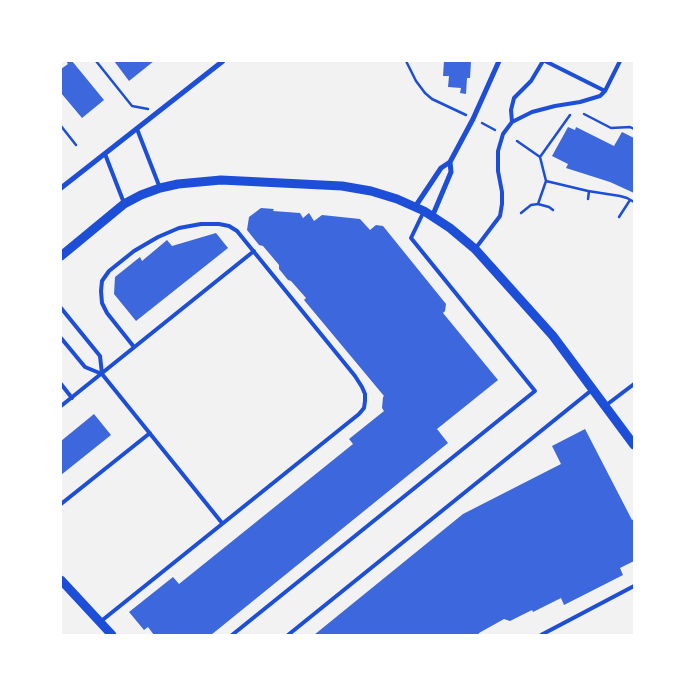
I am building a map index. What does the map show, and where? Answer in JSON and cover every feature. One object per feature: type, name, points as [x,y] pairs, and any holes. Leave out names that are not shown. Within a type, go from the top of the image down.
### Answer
[{"type":"street","points":[[61,188],[223,61]]},
{"type":"street","points":[[415,207],[441,168],[450,162],[473,119],[499,61]]},
{"type":"street","points":[[432,217],[451,172],[450,162]]},
{"type":"street","points":[[61,256],[124,204],[141,195],[178,184],[221,180],[342,186],[371,191],[398,199],[424,211],[450,228],[475,249],[553,336],[634,444]]},
{"type":"street","points":[[61,580],[112,635]]},
{"type":"lane","points":[[512,122],[511,110],[514,98],[531,80],[544,61],[604,91]]},
{"type":"lane","points":[[475,249],[500,216],[502,192],[498,171],[498,151],[503,134],[512,122],[532,112],[600,96],[620,61]]},
{"type":"lane","points":[[137,129],[160,188]]},
{"type":"lane","points":[[106,154],[124,204]]},
{"type":"lane","points":[[232,635],[535,391],[411,238],[424,211]]},
{"type":"lane","points":[[100,622],[359,414],[364,408],[365,401],[362,387],[354,376],[254,251],[237,231],[229,226],[201,224],[179,228],[158,237],[134,251],[109,271],[102,281],[102,303],[106,313],[134,347]]},
{"type":"lane","points":[[61,406],[254,251]]},
{"type":"lane","points":[[61,308],[100,356],[102,374]]},
{"type":"lane","points":[[61,338],[85,367],[102,374],[222,523]]},
{"type":"lane","points":[[61,384],[72,398]]},
{"type":"lane","points":[[605,406],[634,384]]},
{"type":"lane","points":[[288,635],[593,389]]},
{"type":"lane","points":[[61,504],[150,433]]},
{"type":"lane","points":[[541,635],[634,586]]},
{"type":"path","points":[[96,61],[132,106],[159,112]]},
{"type":"path","points":[[406,61],[416,82],[432,99],[503,134]]},
{"type":"path","points":[[584,114],[611,128],[630,127],[634,129]]},
{"type":"path","points":[[540,157],[570,115]]},
{"type":"path","points":[[61,126],[76,145]]},
{"type":"path","points":[[517,141],[540,157],[546,181],[538,204]]},
{"type":"path","points":[[546,181],[620,196],[634,202]]},
{"type":"path","points":[[588,199],[589,191]]},
{"type":"path","points":[[619,217],[630,200]]},
{"type":"path","points":[[521,214],[531,205],[538,204],[553,210]]},
{"type":"building","points":[[66,61],[72,61],[104,100],[82,118],[61,93],[61,69],[68,64]]},
{"type":"building","points":[[114,61],[154,61],[129,81]]},
{"type":"building","points":[[444,61],[471,61],[470,78],[467,78],[466,94],[460,93],[461,88],[448,87],[449,76],[443,76]]},
{"type":"building","points":[[568,127],[575,130],[576,127],[614,146],[622,132],[634,138],[634,193],[610,182],[566,168],[568,164],[552,156]]},
{"type":"building","points":[[261,208],[300,213],[303,218],[309,213],[314,221],[322,215],[360,219],[370,230],[376,225],[383,226],[446,304],[443,313],[498,380],[437,429],[448,443],[211,635],[154,635],[148,627],[144,630],[129,612],[173,577],[179,584],[353,444],[349,439],[384,411],[382,408],[384,396],[304,300],[306,298],[279,269],[279,265],[247,230],[249,217]]},
{"type":"building","points":[[216,233],[228,248],[136,321],[114,294],[115,277],[140,257],[142,261],[167,240],[172,246]]},
{"type":"building","points":[[94,414],[111,435],[61,475],[61,441]]},
{"type":"building","points":[[585,429],[632,520],[634,519],[634,561],[620,568],[623,575],[564,605],[561,598],[510,621],[504,619],[478,635],[314,635],[463,514],[561,464],[552,446]]}]
